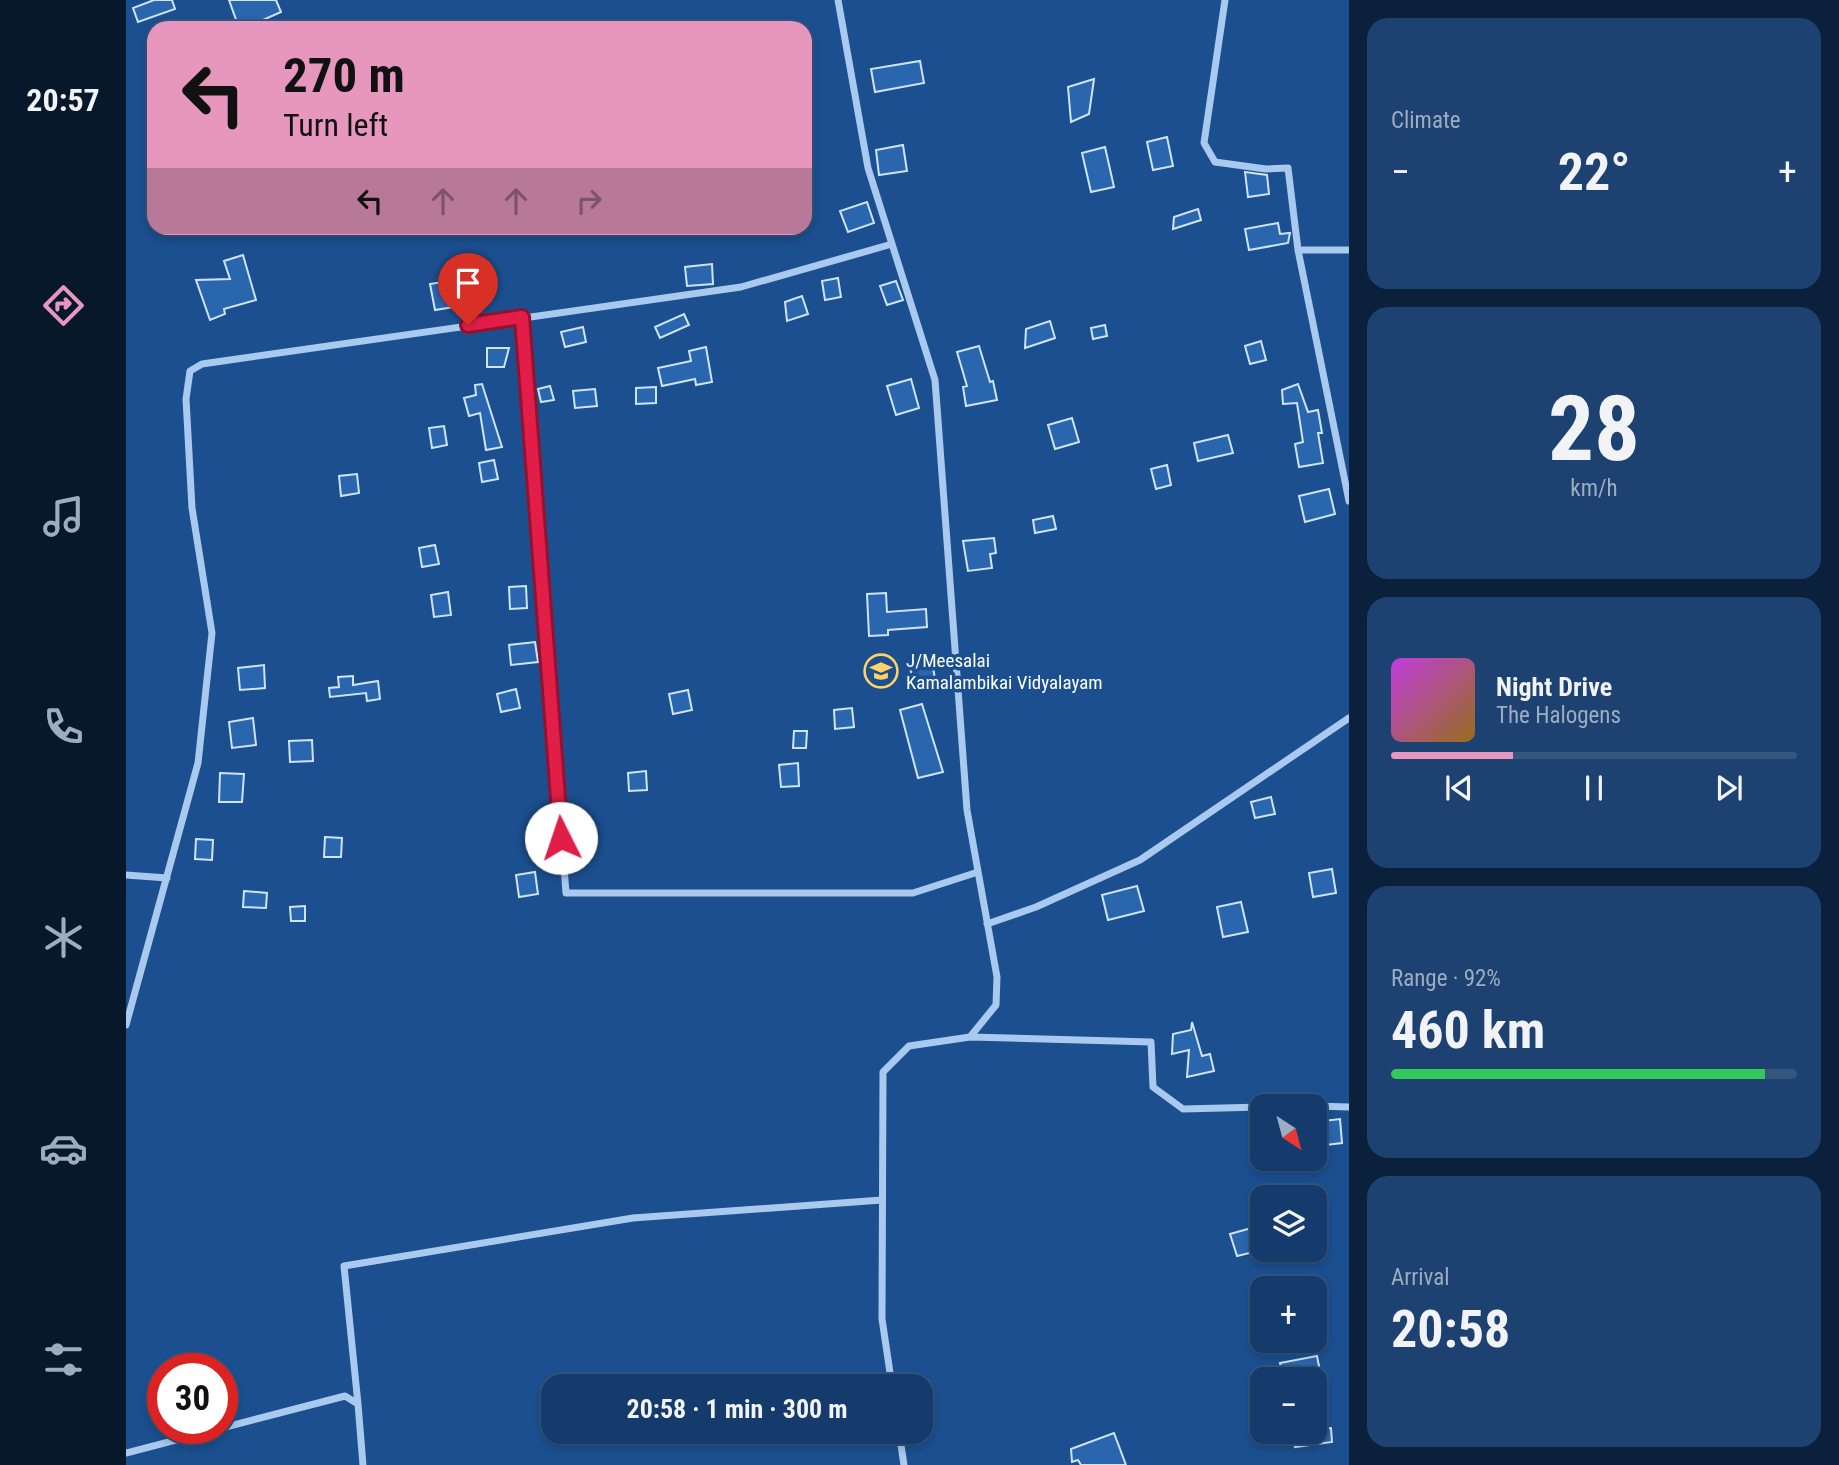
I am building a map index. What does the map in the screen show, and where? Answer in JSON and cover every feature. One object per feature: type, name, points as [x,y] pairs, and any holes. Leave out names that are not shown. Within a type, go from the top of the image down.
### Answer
[{"type":"street","points":[[838,0],[868,168],[935,380],[967,810],[997,976],[996,1005],[970,1037]]},
{"type":"street","points":[[1225,0],[1204,143],[1215,162],[1266,169],[1288,168],[1298,250],[1349,501]]},
{"type":"street","points":[[126,1025],[198,763],[212,633],[192,508],[186,399],[190,371],[202,363],[741,287],[892,244]]},
{"type":"street","points":[[1298,250],[1349,250]]},
{"type":"street","points":[[522,317],[566,893],[913,893],[978,872]]},
{"type":"street","points":[[987,924],[1036,907],[1140,860],[1349,718]]},
{"type":"street","points":[[126,875],[167,878]]},
{"type":"street","points":[[890,1374],[881,1319],[883,1072],[909,1046],[970,1037],[1151,1042],[1153,1087],[1183,1109],[1250,1107]]},
{"type":"street","points":[[1327,1106],[1349,1107]]},
{"type":"street","points":[[363,1465],[344,1266],[634,1218],[882,1200]]},
{"type":"street","points":[[126,1453],[345,1396],[358,1404]]},
{"type":"street","points":[[901,1444],[904,1465]]},
{"type":"building","points":[[154,0],[172,0],[175,9],[138,22],[133,8]]},
{"type":"building","points":[[229,0],[276,0],[281,12],[261,21],[236,21]]},
{"type":"building","points":[[920,61],[924,83],[875,92],[871,69]]},
{"type":"building","points":[[1094,79],[1089,114],[1071,122],[1068,87]]},
{"type":"building","points":[[1167,137],[1173,166],[1153,170],[1147,142]]},
{"type":"building","points":[[903,145],[907,171],[879,175],[876,150]]},
{"type":"building","points":[[1105,147],[1114,187],[1091,192],[1082,153]]},
{"type":"building","points":[[1245,172],[1267,175],[1269,194],[1248,197]]},
{"type":"building","points":[[867,202],[874,223],[848,232],[840,211]]},
{"type":"building","points":[[1198,209],[1201,220],[1173,229],[1174,217]]},
{"type":"building","points":[[1278,223],[1280,234],[1290,233],[1288,243],[1249,250],[1245,229]]},
{"type":"building","points":[[243,255],[256,300],[224,309],[225,314],[210,320],[196,280],[230,279],[224,261]]},
{"type":"building","points":[[712,264],[713,284],[687,286],[685,267]]},
{"type":"building","points":[[838,278],[841,297],[825,300],[822,281]]},
{"type":"building","points":[[455,280],[460,306],[435,310],[430,284]]},
{"type":"building","points":[[896,281],[903,300],[887,305],[880,286]]},
{"type":"building","points":[[802,296],[808,314],[787,321],[785,302]]},
{"type":"building","points":[[684,314],[689,325],[660,338],[655,327]]},
{"type":"building","points":[[1050,321],[1055,338],[1025,348],[1026,329]]},
{"type":"building","points":[[1105,325],[1107,336],[1093,339],[1091,328]]},
{"type":"building","points":[[583,327],[586,342],[565,347],[561,332]]},
{"type":"building","points":[[1261,341],[1266,360],[1250,364],[1245,346]]},
{"type":"building","points":[[979,346],[990,382],[993,381],[997,400],[966,406],[963,387],[967,386],[957,352]]},
{"type":"building","points":[[706,347],[712,382],[696,385],[695,379],[662,386],[658,368],[691,361],[689,351]]},
{"type":"building","points":[[487,348],[509,348],[504,367],[487,367]]},
{"type":"building","points":[[911,379],[919,408],[896,415],[887,386]]},
{"type":"building","points":[[482,384],[502,447],[486,450],[480,413],[469,416],[464,398],[476,395],[475,385]]},
{"type":"building","points":[[1298,384],[1308,412],[1318,410],[1322,433],[1318,433],[1323,463],[1299,467],[1295,444],[1303,442],[1297,403],[1283,404],[1282,390]]},
{"type":"building","points":[[550,386],[554,400],[541,402],[538,389]]},
{"type":"building","points":[[656,387],[656,403],[636,404],[636,388]]},
{"type":"building","points":[[595,389],[597,406],[575,408],[573,391]]},
{"type":"building","points":[[1072,418],[1079,442],[1055,449],[1048,425]]},
{"type":"building","points":[[444,426],[447,445],[432,448],[429,428]]},
{"type":"building","points":[[1228,435],[1233,453],[1198,461],[1194,443]]},
{"type":"building","points":[[494,460],[498,479],[482,482],[479,463]]},
{"type":"building","points":[[1167,465],[1171,485],[1156,489],[1151,469]]},
{"type":"building","points":[[357,474],[359,493],[341,496],[339,476]]},
{"type":"building","points":[[1329,489],[1335,514],[1305,522],[1299,496]]},
{"type":"building","points":[[1053,516],[1056,529],[1035,533],[1033,520]]},
{"type":"building","points":[[994,538],[996,553],[990,554],[992,568],[968,571],[963,541]]},
{"type":"building","points":[[435,545],[439,564],[422,567],[419,548]]},
{"type":"building","points":[[526,586],[527,608],[510,609],[509,587]]},
{"type":"building","points":[[448,592],[451,615],[434,617],[431,595]]},
{"type":"building","points":[[886,593],[887,612],[926,609],[927,627],[888,630],[888,635],[869,636],[867,594]]},
{"type":"building","points":[[535,642],[538,662],[511,665],[509,645]]},
{"type":"building","points":[[932,661],[935,679],[912,682],[910,664]]},
{"type":"building","points":[[264,665],[265,688],[240,690],[238,668]]},
{"type":"building","points":[[353,676],[353,685],[378,681],[380,699],[367,701],[366,693],[330,697],[329,688],[339,687],[338,677]]},
{"type":"building","points":[[516,689],[520,708],[501,712],[497,694]]},
{"type":"building","points":[[688,690],[692,710],[673,714],[669,694]]},
{"type":"building","points":[[922,704],[943,772],[918,778],[900,710]]},
{"type":"building","points":[[852,708],[854,727],[835,729],[834,710]]},
{"type":"building","points":[[253,718],[256,745],[232,748],[229,722]]},
{"type":"building","points":[[794,731],[807,731],[806,748],[793,748]]},
{"type":"building","points":[[312,740],[313,761],[290,762],[289,741]]},
{"type":"building","points":[[798,763],[799,786],[781,787],[779,765]]},
{"type":"building","points":[[646,771],[647,790],[629,791],[628,773]]},
{"type":"building","points":[[220,773],[244,774],[242,802],[219,802]]},
{"type":"building","points":[[1271,797],[1275,814],[1255,818],[1251,802]]},
{"type":"building","points":[[325,837],[342,838],[341,857],[324,857]]},
{"type":"building","points":[[196,839],[213,840],[212,860],[195,859]]},
{"type":"building","points":[[1332,869],[1336,893],[1313,897],[1309,873]]},
{"type":"building","points":[[535,872],[538,894],[519,897],[516,875]]},
{"type":"building","points":[[1137,886],[1144,911],[1108,920],[1102,895]]},
{"type":"building","points":[[244,891],[267,893],[266,908],[243,907]]},
{"type":"building","points":[[1241,902],[1248,932],[1223,937],[1217,907]]},
{"type":"building","points":[[305,906],[305,921],[291,921],[290,907]]},
{"type":"building","points":[[1192,1022],[1202,1056],[1210,1054],[1214,1071],[1187,1077],[1189,1050],[1172,1054],[1173,1034],[1191,1030]]},
{"type":"building","points":[[1340,1119],[1342,1143],[1327,1145],[1327,1121]]},
{"type":"building","points":[[1250,1228],[1250,1253],[1237,1256],[1230,1234]]},
{"type":"building","points":[[1317,1356],[1319,1367],[1281,1367],[1280,1363]]},
{"type":"building","points":[[1327,1428],[1331,1428],[1332,1442],[1327,1443]]},
{"type":"building","points":[[1114,1433],[1126,1465],[1081,1465],[1078,1460],[1072,1462],[1071,1449]]},
{"type":"building","points":[[1295,1444],[1317,1444],[1295,1447]]},
{"type":"place","name":"J/Meesalai Kamalambikai Vidyalayam","points":[[881,671]]},
{"type":"route","points":[[468,325],[522,317],[561,838]]}]
